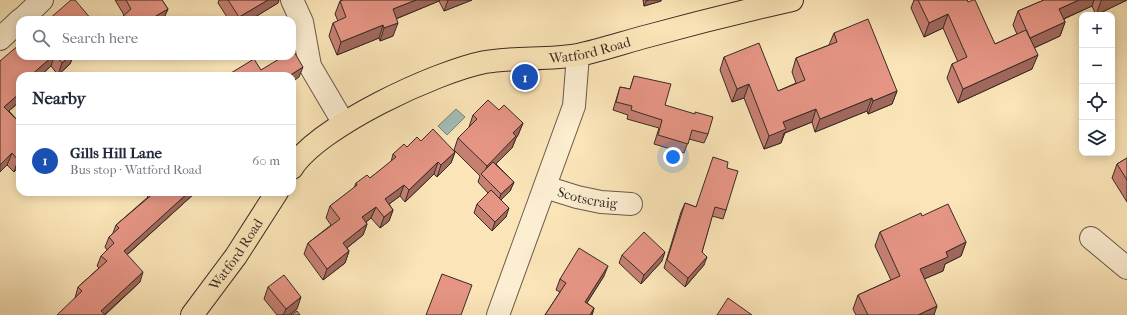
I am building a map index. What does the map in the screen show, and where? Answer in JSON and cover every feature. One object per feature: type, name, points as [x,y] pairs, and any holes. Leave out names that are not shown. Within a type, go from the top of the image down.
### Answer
[{"type":"main road","name":"Watford Road","points":[[296,163],[311,146],[343,122],[407,90],[466,67],[486,62],[578,55],[729,14],[792,0]]},
{"type":"main road","name":"Watford Road","points":[[192,315],[236,256],[274,196]]},
{"type":"street","points":[[24,16],[42,0]]},
{"type":"street","points":[[292,0],[302,22],[310,66],[343,122]]},
{"type":"street","points":[[0,39],[16,24]]},
{"type":"street","points":[[498,315],[546,187],[574,106],[578,55]]},
{"type":"street","name":"Scotscraig","points":[[546,187],[577,197],[601,202],[631,204]]},
{"type":"street","points":[[1091,238],[1127,268]]},
{"type":"water","points":[[456,109],[465,117],[447,135],[438,126]]},
{"type":"building","points":[[71,0],[75,0],[89,16],[53,16]]},
{"type":"building","points":[[126,0],[162,0],[168,9],[156,16],[123,16],[131,9]]},
{"type":"building","points":[[228,0],[268,0],[241,16],[238,16]]},
{"type":"building","points":[[416,0],[393,9],[398,23],[384,28],[383,25],[341,42],[333,23],[346,17],[340,1]]},
{"type":"building","points":[[918,0],[967,0],[968,2],[975,0],[995,44],[1026,30],[1038,55],[963,89],[952,64],[967,57],[948,14],[929,23]]},
{"type":"building","points":[[1044,0],[1079,0],[1059,9],[1065,22],[1030,38],[1018,11]]},
{"type":"building","points":[[868,19],[897,91],[873,101],[872,98],[820,119],[816,109],[783,122],[786,129],[769,136],[749,84],[737,89],[724,57],[759,43],[778,91],[805,80],[796,58],[837,42],[834,33]]},
{"type":"building","points":[[16,47],[16,60],[48,60],[35,72],[16,72],[16,96],[4,107],[16,119],[16,158],[12,153],[0,165],[0,61]]},
{"type":"building","points":[[296,55],[303,67],[295,72],[233,72],[252,60],[255,60],[261,70],[277,60],[296,60]]},
{"type":"building","points":[[634,76],[671,84],[665,105],[695,114],[695,112],[713,117],[708,134],[692,130],[688,144],[658,135],[662,120],[631,110],[632,106],[616,102],[620,87],[630,89]]},
{"type":"building","points":[[488,100],[499,110],[504,105],[523,123],[513,133],[516,136],[487,166],[458,138],[477,119],[473,115]]},
{"type":"building","points":[[433,129],[455,152],[441,165],[438,162],[409,190],[404,185],[385,199],[393,210],[384,217],[376,207],[362,217],[367,224],[343,243],[349,251],[327,269],[308,243],[340,219],[330,206],[357,185],[356,183],[367,175],[370,178],[396,157],[393,154],[404,144],[407,147],[417,137],[421,141]]},
{"type":"building","points":[[713,157],[728,162],[727,168],[738,171],[726,210],[715,207],[702,252],[707,257],[688,278],[667,260],[685,203],[696,207]]},
{"type":"building","points":[[1127,158],[1127,180],[1117,164]]},
{"type":"building","points":[[493,162],[514,182],[501,194],[481,174]]},
{"type":"building","points":[[491,190],[509,208],[495,222],[477,204]]},
{"type":"building","points":[[150,196],[185,196],[124,251],[143,272],[101,311],[105,315],[57,315],[82,291],[78,287],[107,261],[101,256],[114,243],[109,237],[119,228],[116,225]]},
{"type":"building","points":[[948,204],[966,242],[946,252],[948,257],[920,269],[937,306],[918,315],[868,315],[858,295],[900,276],[880,232],[921,213],[922,216]]},
{"type":"building","points":[[644,232],[665,252],[644,275],[622,255]]},
{"type":"building","points":[[579,248],[608,266],[585,302],[594,308],[590,315],[545,315],[566,283],[560,279]]},
{"type":"building","points":[[442,274],[472,285],[461,315],[426,315]]},
{"type":"building","points":[[284,275],[301,297],[286,309],[268,287]]},
{"type":"building","points":[[728,298],[752,315],[717,315]]},
{"type":"building","points":[[297,311],[300,315],[291,315]]},
{"type":"place","name":"Gills Hill Lane","points":[[525,77]]}]
